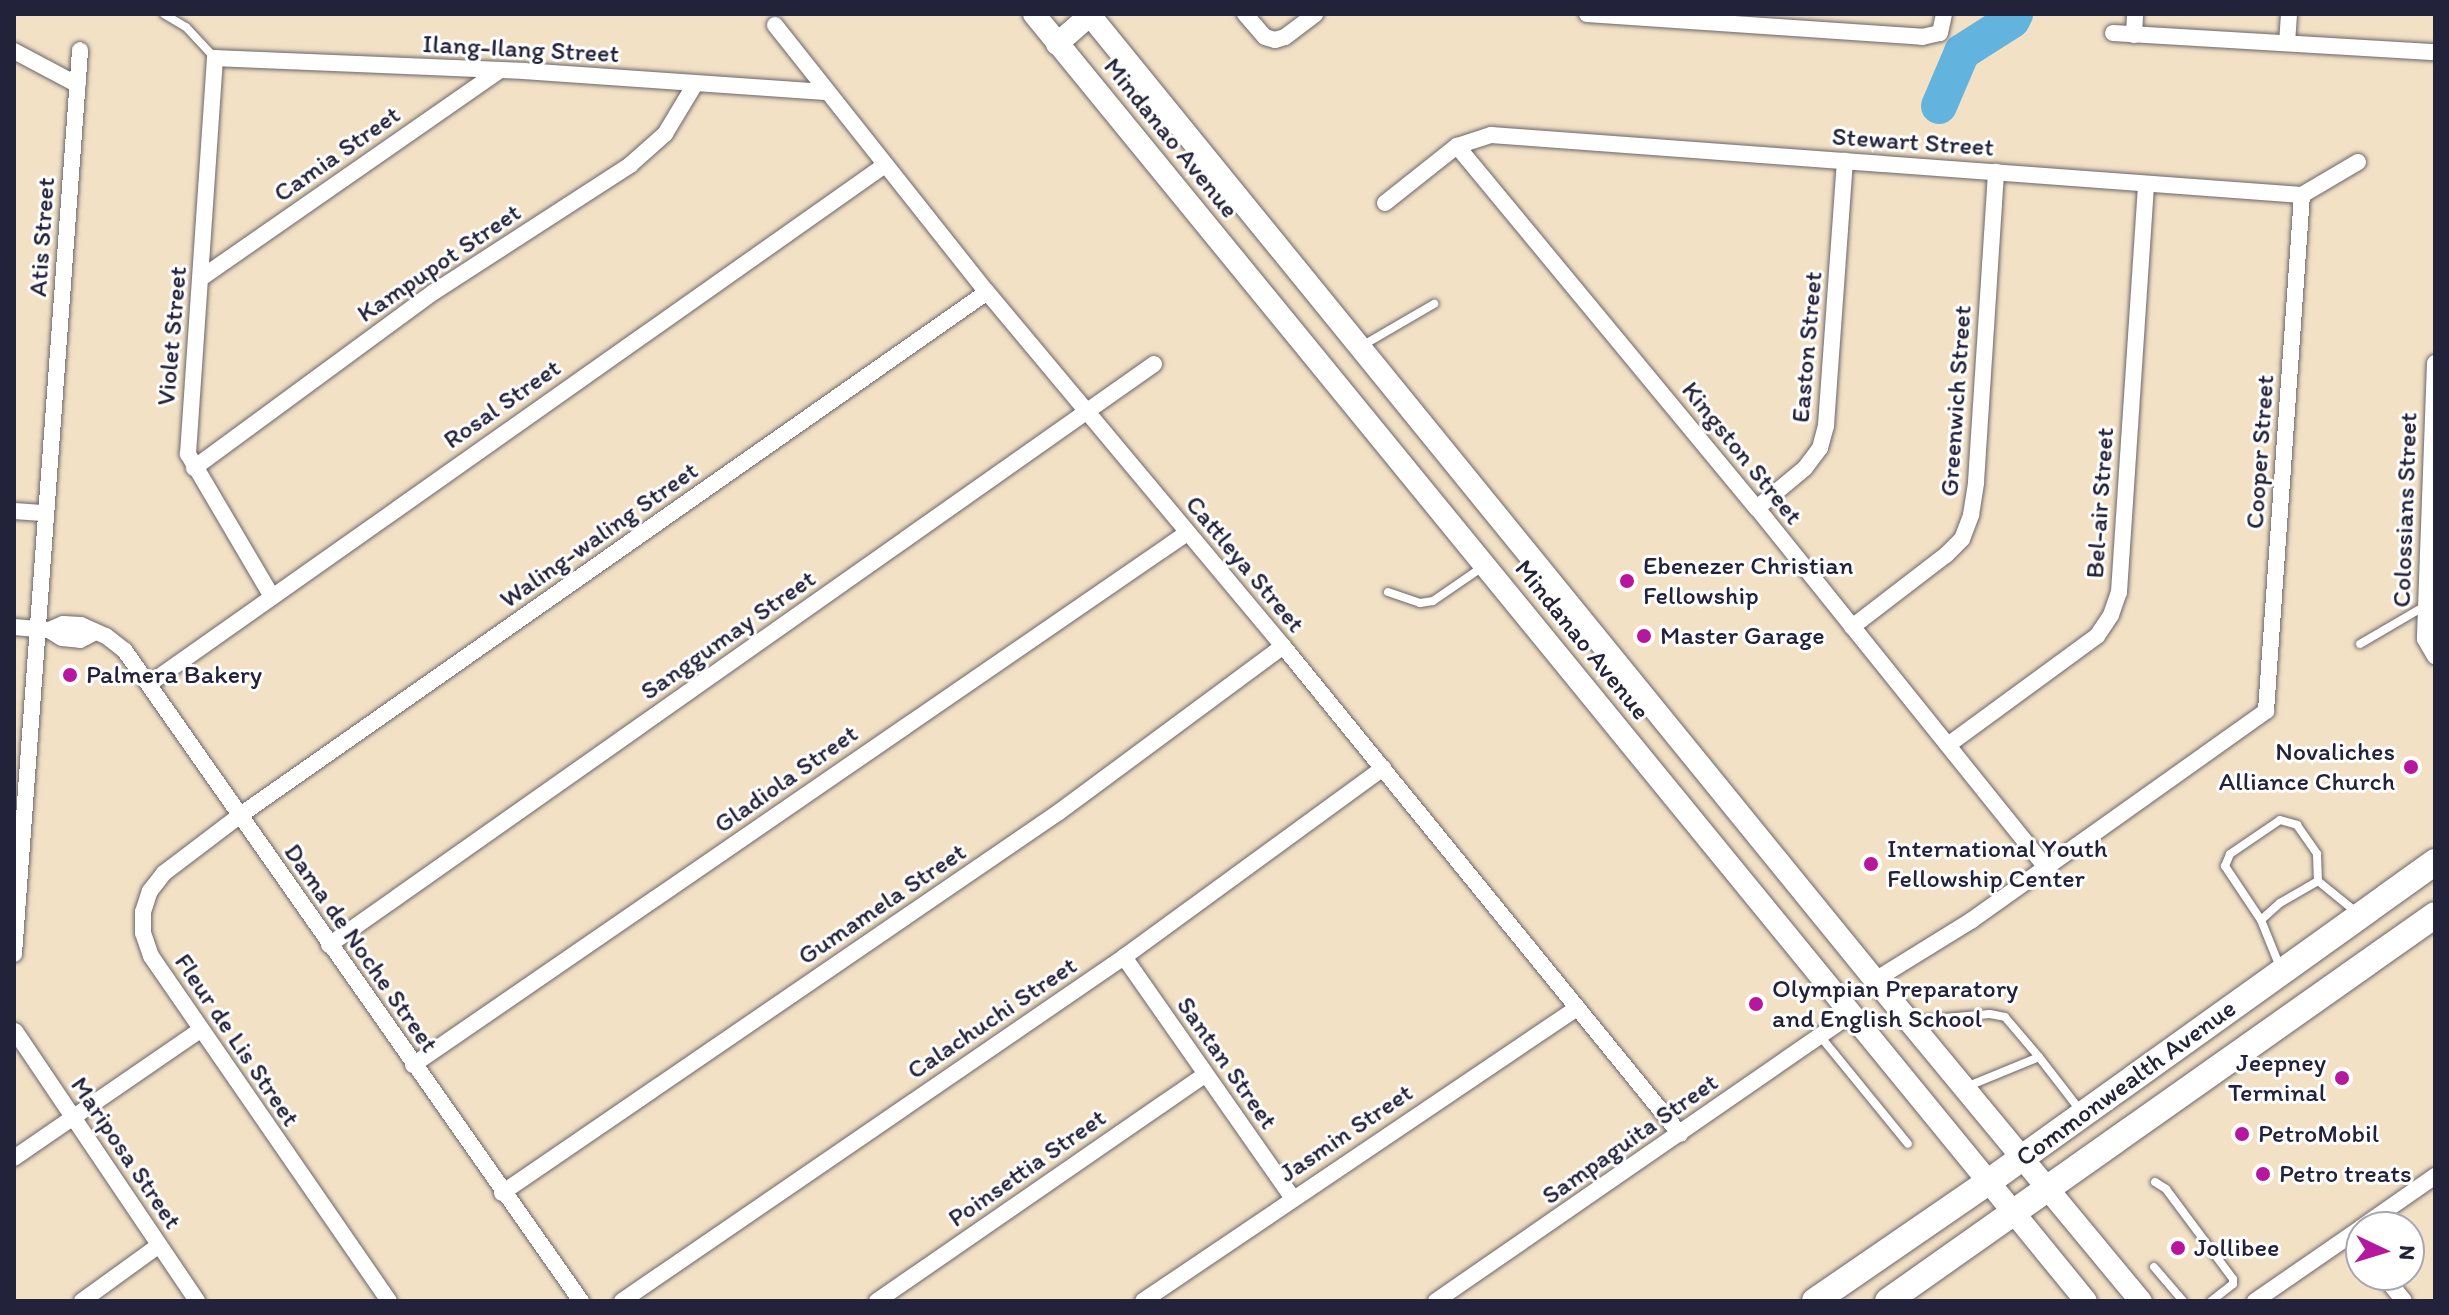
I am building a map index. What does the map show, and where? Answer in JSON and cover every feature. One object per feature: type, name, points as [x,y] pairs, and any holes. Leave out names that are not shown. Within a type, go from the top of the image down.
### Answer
[{"type":"main road","name":"Commonwealth Avenue","points":[[1815,1301],[1987,1183],[2435,862]]},
{"type":"main road","name":"Commonwealth Avenue","points":[[1888,1301],[2435,915]]},
{"type":"street","name":"Mindanao Avenue","points":[[1034,14],[2086,1301]]},
{"type":"street","points":[[1245,14],[1265,37],[1275,40],[1285,37],[1315,14]]},
{"type":"street","points":[[1587,14],[1922,37],[1940,33],[1944,14]]},
{"type":"street","points":[[2134,35],[2135,14]]},
{"type":"street","points":[[2287,43],[2289,14]]},
{"type":"street","name":"Mindanao Avenue","points":[[1090,15],[1875,980],[2141,1301]]},
{"type":"street","points":[[1057,44],[1090,15]]},
{"type":"street","name":"Cattleya Street","points":[[775,25],[824,92],[987,292],[1283,646],[1680,1134]]},
{"type":"street","points":[[2113,33],[2435,52]]},
{"type":"street","name":"Atis Street","points":[[14,954],[21,748],[43,629],[46,513],[80,50]]},
{"type":"street","points":[[14,51],[78,85]]},
{"type":"street","name":"Ilang-Ilang Street","points":[[215,58],[500,70],[824,92]]},
{"type":"street","name":"Violet Street","points":[[215,58],[187,440],[194,468],[271,595]]},
{"type":"street","name":"Camia Street","points":[[201,278],[500,70]]},
{"type":"street","name":"Kampupot Street","points":[[194,468],[434,292],[630,165],[665,134],[695,84]]},
{"type":"street","name":"Stewart Street","points":[[1457,146],[1491,135],[2302,195]]},
{"type":"street","points":[[1385,203],[1457,146]]},
{"type":"street","name":"Kingston Street","points":[[1457,146],[1757,508],[2046,868]]},
{"type":"street","name":"Easton Street","points":[[1757,508],[1805,468],[1820,448],[1826,425],[1845,161]]},
{"type":"street","points":[[2302,195],[2358,162]]},
{"type":"street","name":"Rosal Street","points":[[149,684],[271,595],[885,165]]},
{"type":"street","name":"Greenwich Street","points":[[1852,627],[1946,555],[1962,539],[1971,515],[1976,482],[1996,172]]},
{"type":"street","name":"Bel-air Street","points":[[1948,745],[2097,636],[2111,615],[2119,592],[2146,184]]},
{"type":"street","name":"Cooper Street","points":[[2046,868],[2266,711],[2302,195]]},
{"type":"street","name":"Waling-waling Street","points":[[239,816],[987,292]]},
{"type":"street","name":"Colossians Street","points":[[2435,363],[2425,606],[2435,656]]},
{"type":"street","name":"Sanggumay Street","points":[[329,945],[1154,364]]},
{"type":"street","points":[[14,511],[46,513]]},
{"type":"street","name":"Gladiola Street","points":[[413,1065],[1187,533]]},
{"type":"street","name":"Dama de Noche Street","points":[[43,629],[63,624],[71,632],[94,633],[118,643],[502,1193],[581,1301]]},
{"type":"street","points":[[14,627],[43,629]]},
{"type":"street","name":"Gumamela Street","points":[[502,1193],[1059,812],[1283,646]]},
{"type":"street","name":"Calachuchi Street","points":[[622,1301],[1124,957],[1383,768]]},
{"type":"street","name":"Fleur de Lis Street","points":[[239,816],[164,873],[150,891],[143,912],[143,933],[151,956],[200,1030],[389,1301]]},
{"type":"street","points":[[1875,980],[1972,920],[2046,868]]},
{"type":"street","name":"Santan Street","points":[[1124,957],[1292,1197]]},
{"type":"street","name":"Jasmin Street","points":[[1143,1301],[1292,1197],[1577,1008]]},
{"type":"street","name":"Sampaguita Street","points":[[1436,1301],[1850,1015]]},
{"type":"street","points":[[14,1158],[200,1030]]},
{"type":"street","name":"Mariposa Street","points":[[15,1031],[197,1301]]},
{"type":"street","name":"Poinsettia Street","points":[[877,1301],[1205,1075]]},
{"type":"street","points":[[2390,1211],[2435,1176]]},
{"type":"street","points":[[2255,1301],[2345,1244]]},
{"type":"street","points":[[82,1301],[158,1246]]},
{"type":"lane","points":[[164,14],[186,27],[215,58]]},
{"type":"lane","points":[[1360,347],[1434,304]]},
{"type":"lane","points":[[1388,592],[1420,603],[1433,601],[1485,565]]},
{"type":"lane","points":[[2360,644],[2425,606]]},
{"type":"lane","points":[[2282,972],[2261,920],[2225,866],[2230,854],[2280,820],[2297,825],[2317,854],[2318,881],[2360,915]]},
{"type":"lane","points":[[2261,920],[2280,903],[2318,881]]},
{"type":"lane","points":[[1910,1021],[1990,1014],[2005,1017],[2082,1114]]},
{"type":"lane","points":[[1819,1035],[1908,1144]]},
{"type":"lane","points":[[1966,1087],[2039,1057]]},
{"type":"lane","points":[[2155,1182],[2166,1189],[2233,1279],[2233,1284],[2211,1301]]},
{"type":"lane","points":[[2154,1267],[2183,1301]]},
{"type":"waterway","points":[[1939,106],[1962,52],[2012,20],[2015,14]]},
{"type":"place","name":"Ebenezer Christian Fellowship","points":[[1627,581]]},
{"type":"place","name":"Master Garage","points":[[1644,636]]},
{"type":"place","name":"Palmera Bakery","points":[[70,675]]},
{"type":"place","name":"Novaliches Alliance Church","points":[[2411,767]]},
{"type":"place","name":"International Youth Fellowship Center","points":[[1871,864]]},
{"type":"place","name":"Olympian Preparatory and English School","points":[[1756,1004]]},
{"type":"place","name":"Jeepney Terminal","points":[[2342,1078]]},
{"type":"place","name":"PetroMobil","points":[[2242,1134]]},
{"type":"place","name":"Petro treats","points":[[2263,1174]]},
{"type":"place","name":"Jollibee","points":[[2178,1248]]}]
